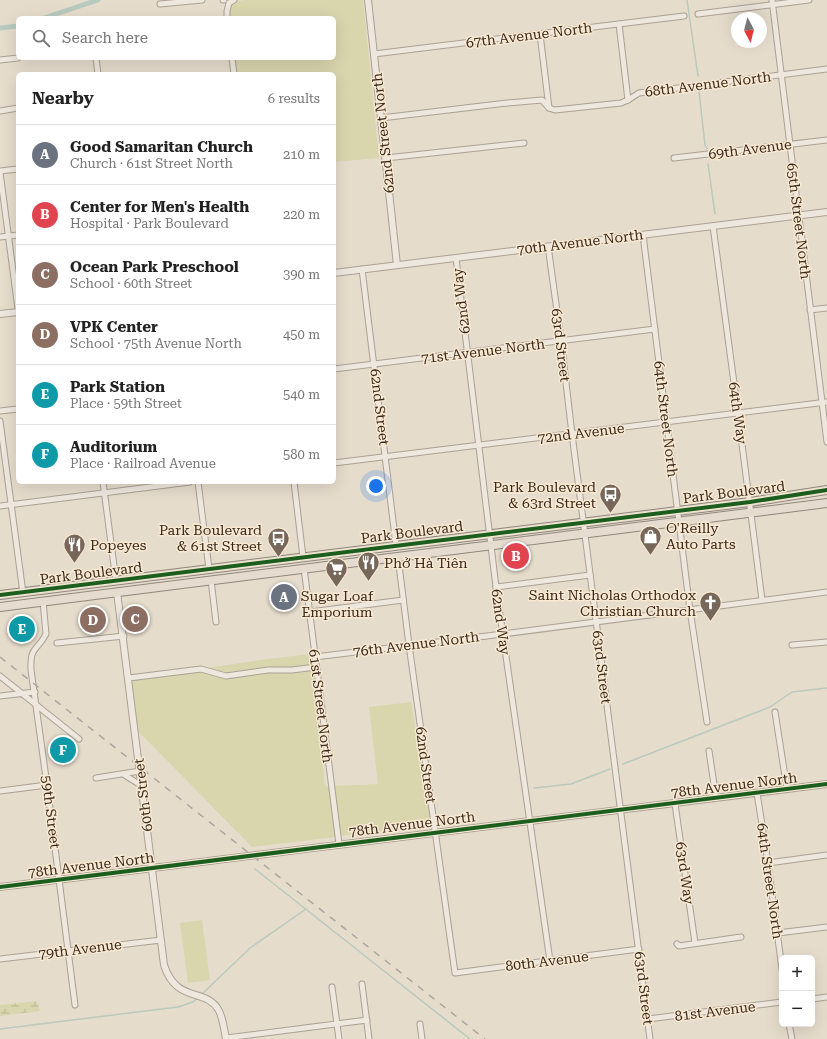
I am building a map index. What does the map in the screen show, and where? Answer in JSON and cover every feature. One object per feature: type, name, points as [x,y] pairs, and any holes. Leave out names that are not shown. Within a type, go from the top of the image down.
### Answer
[{"type":"main road","name":"Park Boulevard","points":[[0,596],[396,545],[750,502],[827,490]]},
{"type":"main road","name":"Park Boulevard","points":[[0,607],[827,503]]},
{"type":"main road","points":[[398,556],[403,551],[416,549],[424,542]]},
{"type":"main road","points":[[367,560],[378,554],[390,551],[396,545]]},
{"type":"main road","points":[[304,568],[312,563],[322,561],[337,553]]},
{"type":"main road","points":[[275,572],[282,567],[297,564],[303,557]]},
{"type":"main road","points":[[211,580],[219,574],[234,571],[239,565]]},
{"type":"main road","points":[[180,584],[190,578],[204,575],[209,569]]},
{"type":"main road","points":[[117,592],[124,586],[138,583],[148,577]]},
{"type":"main road","points":[[88,596],[94,590],[112,586],[116,581]]},
{"type":"main road","points":[[43,601],[45,597],[61,593],[66,587]]},
{"type":"main road","points":[[0,602],[13,599],[19,593]]},
{"type":"street","points":[[160,4],[202,0]]},
{"type":"street","points":[[227,16],[229,3],[234,0]]},
{"type":"street","name":"62nd Street North","points":[[368,0],[397,265]]},
{"type":"street","points":[[698,14],[772,2],[809,0]]},
{"type":"street","name":"65th Street North","points":[[772,2],[810,310],[824,402],[827,442]]},
{"type":"street","name":"67th Avenue North","points":[[374,54],[684,16]]},
{"type":"street","points":[[619,24],[628,100]]},
{"type":"street","points":[[540,34],[549,108]]},
{"type":"street","points":[[0,60],[16,58]]},
{"type":"street","points":[[96,60],[98,72]]},
{"type":"street","points":[[232,60],[234,72]]},
{"type":"street","name":"68th Avenue North","points":[[381,118],[542,100],[549,108],[555,110],[621,103],[638,93],[827,69]]},
{"type":"street","points":[[0,111],[16,108]]},
{"type":"street","name":"69th Avenue","points":[[674,158],[827,140]]},
{"type":"street","points":[[386,158],[524,143]]},
{"type":"street","points":[[16,169],[0,172],[16,294]]},
{"type":"street","name":"70th Avenue North","points":[[336,273],[827,212]]},
{"type":"street","name":"64th Way","points":[[713,226],[762,600]]},
{"type":"street","points":[[0,237],[16,235]]},
{"type":"street","name":"64th Street North","points":[[643,235],[690,610],[707,722]]},
{"type":"street","name":"63rd Street","points":[[548,246],[562,340],[583,522],[650,1039]]},
{"type":"street","name":"62nd Way","points":[[456,258],[496,587],[550,961]]},
{"type":"street","name":"62nd Street","points":[[362,269],[396,545]]},
{"type":"street","points":[[810,310],[827,308]]},
{"type":"street","points":[[0,314],[16,312]]},
{"type":"street","name":"71st Avenue North","points":[[336,369],[655,329]]},
{"type":"street","name":"72nd Avenue","points":[[336,463],[824,402]]},
{"type":"street","points":[[0,411],[16,409]]},
{"type":"street","points":[[0,422],[11,504],[19,593]]},
{"type":"street","points":[[103,484],[116,581]]},
{"type":"street","points":[[0,506],[174,484]]},
{"type":"street","points":[[198,484],[209,569]]},
{"type":"street","points":[[294,484],[303,557]]},
{"type":"street","name":"62nd Street","points":[[398,556],[455,973]]},
{"type":"street","name":"61st Street North","points":[[304,568],[339,844]]},
{"type":"street","points":[[496,587],[590,575]]},
{"type":"street","points":[[211,580],[216,622]]},
{"type":"street","name":"60th Street","points":[[117,592],[124,636],[164,965],[170,979],[176,985],[214,1004],[221,1017],[226,1039]]},
{"type":"street","name":"76th Avenue North","points":[[315,657],[827,592]]},
{"type":"street","points":[[310,612],[403,600]]},
{"type":"street","name":"59th Street","points":[[43,601],[46,634],[32,651],[30,658],[60,880],[75,1005]]},
{"type":"street","points":[[57,643],[124,636]]},
{"type":"street","points":[[792,645],[827,642]]},
{"type":"street","points":[[129,678],[201,669],[226,676],[268,670],[292,670],[316,667]]},
{"type":"street","points":[[0,676],[79,738]]},
{"type":"street","points":[[0,696],[35,692]]},
{"type":"street","points":[[775,712],[788,789]]},
{"type":"street","points":[[709,751],[716,798]]},
{"type":"street","points":[[96,778],[140,771]]},
{"type":"street","points":[[123,774],[142,786]]},
{"type":"street","name":"78th Avenue North","points":[[0,887],[827,784]]},
{"type":"street","points":[[0,791],[47,785]]},
{"type":"street","name":"64th Street North","points":[[757,793],[780,955]]},
{"type":"street","name":"63rd Way","points":[[675,804],[695,943]]},
{"type":"street","points":[[768,863],[827,855]]},
{"type":"street","points":[[778,933],[827,927]]},
{"type":"street","points":[[677,944],[679,946],[741,937]]},
{"type":"street","name":"79th Avenue","points":[[0,959],[161,940]]},
{"type":"street","name":"80th Avenue","points":[[455,973],[639,949]]},
{"type":"street","points":[[362,984],[369,1039]]},
{"type":"street","points":[[332,987],[339,1039]]},
{"type":"street","points":[[815,999],[827,997]]},
{"type":"street","name":"81st Avenue","points":[[648,1019],[779,1002]]},
{"type":"street","points":[[226,1039],[367,1020]]},
{"type":"street","points":[[420,1024],[422,1039]]},
{"type":"street","points":[[790,1027],[792,1039]]},
{"type":"green space","points":[[363,0],[379,158],[336,162],[336,72],[237,72],[235,60],[336,60],[336,16],[230,16],[229,11],[231,5],[237,1]]},
{"type":"green space","points":[[312,654],[313,665],[268,667],[226,673],[206,668],[268,659]]},
{"type":"green space","points":[[313,670],[325,786],[329,787],[336,837],[252,847],[137,730],[132,681],[201,672],[226,678]]},
{"type":"green space","points":[[411,702],[431,826],[340,836],[334,786],[378,784],[369,707]]},
{"type":"green space","points":[[202,920],[210,980],[188,983],[180,923]]},
{"type":"green space","points":[[37,1001],[40,1011],[0,1016],[0,1005]]},
{"type":"waterway","points":[[50,16],[98,0]]},
{"type":"waterway","points":[[687,0],[698,76]]},
{"type":"waterway","points":[[0,28],[16,26]]},
{"type":"waterway","points":[[699,91],[705,145],[707,149]]},
{"type":"waterway","points":[[708,164],[715,214]]},
{"type":"waterway","points":[[623,764],[770,707],[792,692],[827,688]]},
{"type":"waterway","points":[[534,788],[571,784],[610,769]]},
{"type":"waterway","points":[[255,869],[470,1039]]},
{"type":"waterway","points":[[201,995],[250,948],[306,909]]},
{"type":"waterway","points":[[0,1029],[178,1007],[193,1002],[198,997]]},
{"type":"railway","points":[[0,657],[485,1039]]},
{"type":"cycle path","points":[[0,595],[750,502],[827,490]]},
{"type":"cycle path","points":[[0,887],[827,784]]},
{"type":"place","name":"Park Boulevard & 63rd Street","points":[[611,514]]},
{"type":"place","name":"Center for Men's Health","points":[[516,556]]},
{"type":"place","name":"O'Reilly Auto Parts","points":[[651,556]]},
{"type":"place","name":"Park Boulevard & 61st Street","points":[[278,558]]},
{"type":"place","name":"Popeyes","points":[[74,564]]},
{"type":"place","name":"Phở Hà Tiên","points":[[368,582]]},
{"type":"place","name":"Sugar Loaf Emporium","points":[[337,588]]},
{"type":"place","name":"Good Samaritan Church","points":[[284,597]]},
{"type":"place","name":"Ocean Park Preschool","points":[[135,619]]},
{"type":"place","name":"VPK Center","points":[[93,620]]},
{"type":"place","name":"Saint Nicholas Orthodox Christian Church","points":[[711,622]]},
{"type":"place","name":"Park Station","points":[[22,629]]},
{"type":"place","name":"Auditorium","points":[[63,750]]}]
